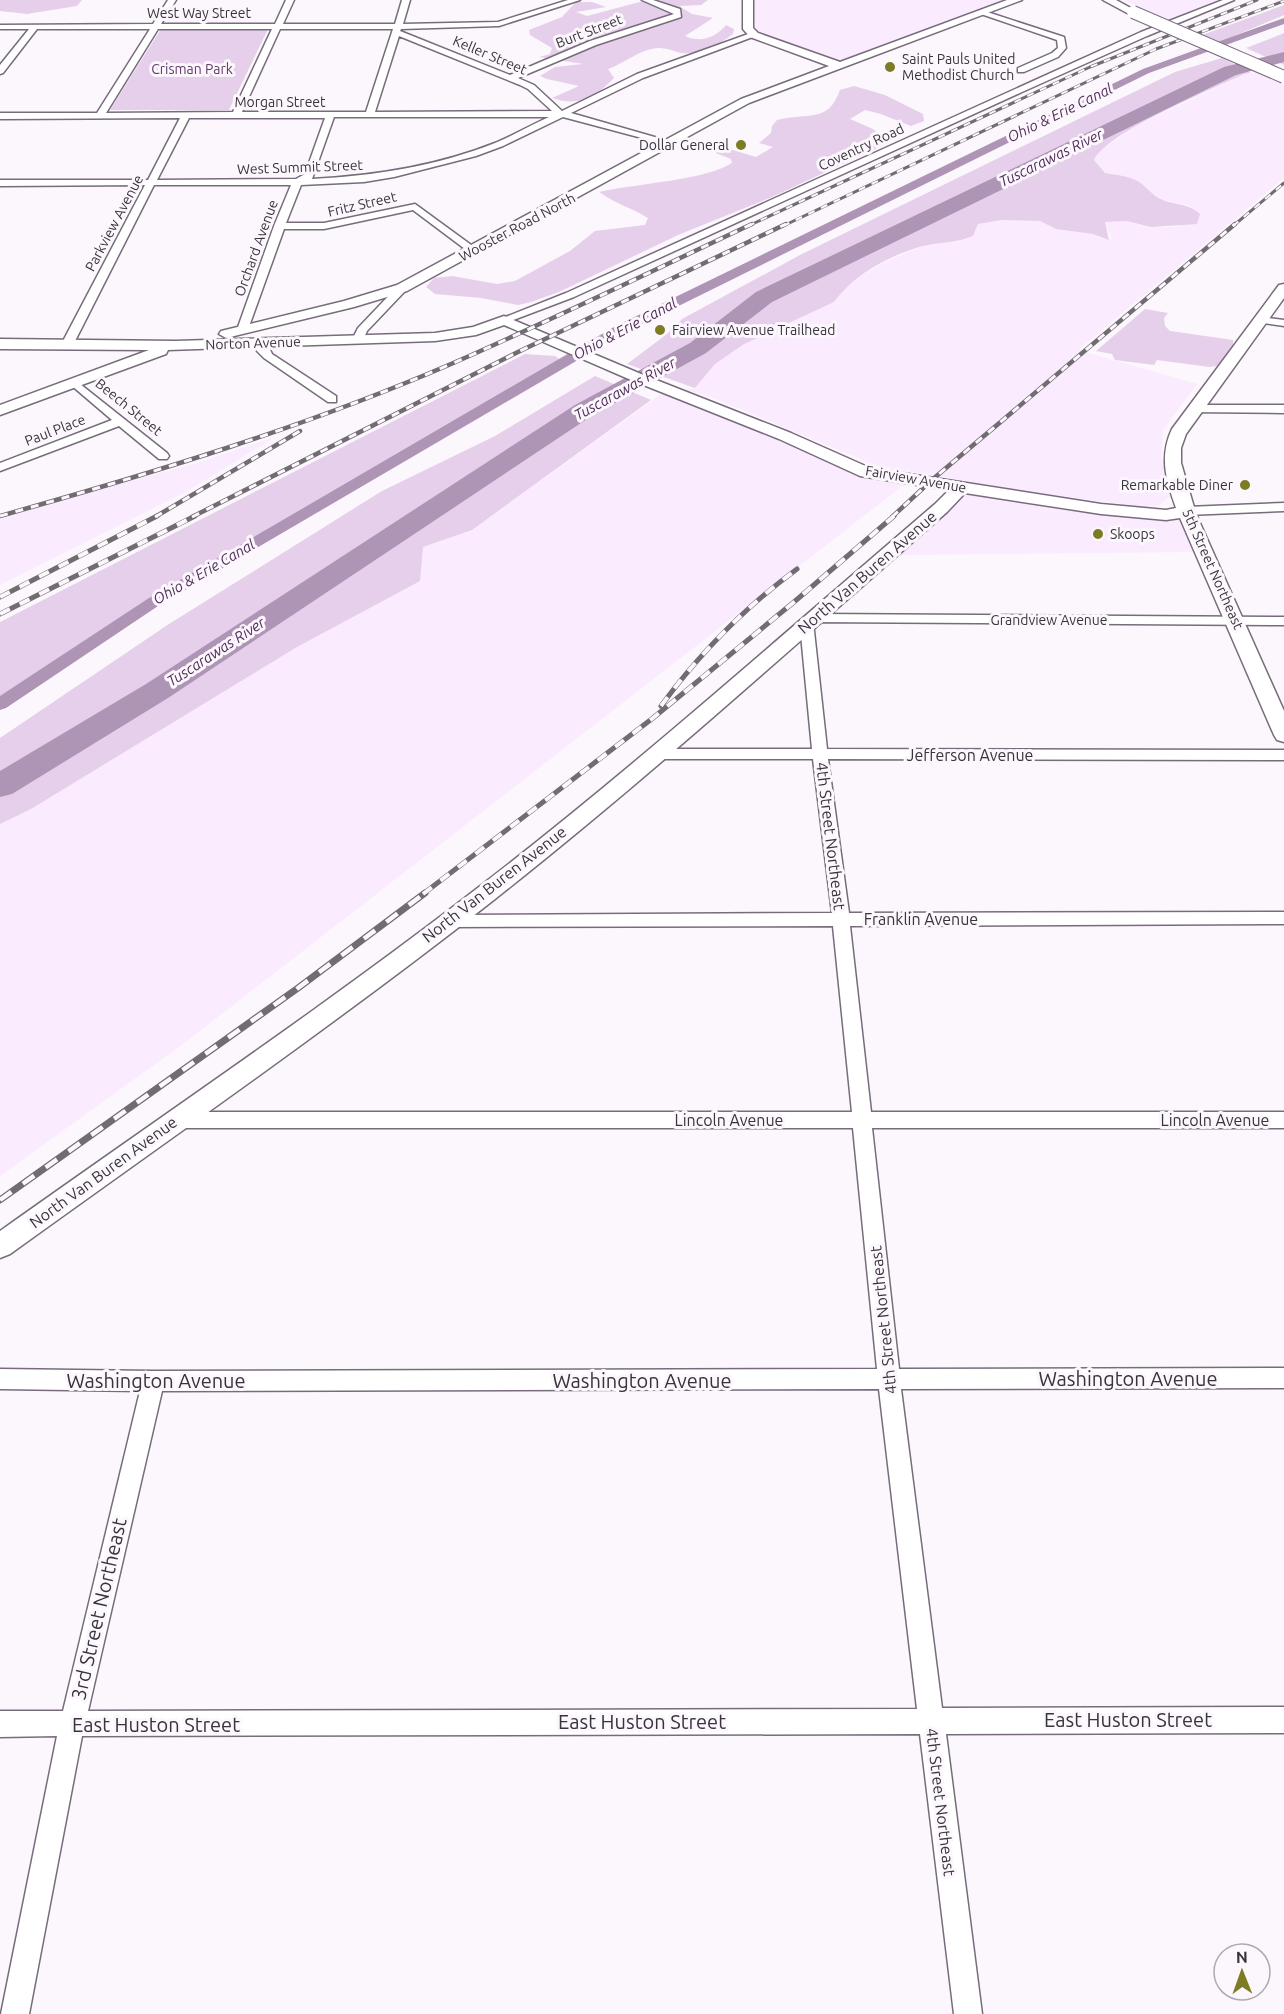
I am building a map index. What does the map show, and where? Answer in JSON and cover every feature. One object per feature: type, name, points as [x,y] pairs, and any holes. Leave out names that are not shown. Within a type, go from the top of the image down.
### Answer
[{"type":"main road","points":[[748,0],[748,28],[753,35],[840,66]]},
{"type":"main road","name":"Wooster Road North","points":[[0,410],[176,346],[349,304],[402,288],[745,101],[1017,0]]},
{"type":"main road","points":[[1108,0],[1284,77]]},
{"type":"main road","name":"5th Street Northeast","points":[[1284,288],[1180,429],[1174,442],[1172,456],[1173,469],[1187,511],[1237,621],[1284,735]]},
{"type":"main road","name":"Norton Avenue","points":[[0,344],[176,346],[358,340],[458,334],[476,331],[504,320]]},
{"type":"main road","name":"Fairview Avenue","points":[[504,320],[555,344],[774,432],[866,472],[1124,512],[1166,515],[1187,511]]},
{"type":"main road","name":"North Van Buren Avenue","points":[[0,1246],[487,893],[656,754],[941,508],[960,488]]},
{"type":"street","points":[[100,116],[172,0]]},
{"type":"street","points":[[236,115],[290,0]]},
{"type":"street","points":[[370,115],[406,0]]},
{"type":"street","name":"West Way Street","points":[[0,27],[277,27],[398,30],[493,26],[576,0]]},
{"type":"street","name":"Burt Street","points":[[510,78],[593,44],[678,15],[677,12],[646,0]]},
{"type":"street","name":"Coventry Road","points":[[504,320],[570,295],[1144,34],[1230,0]]},
{"type":"street","points":[[524,5],[526,15]]},
{"type":"street","points":[[984,12],[1061,39],[1062,48],[1054,55],[1021,70]]},
{"type":"street","points":[[0,72],[34,27]]},
{"type":"street","name":"Keller Street","points":[[398,30],[531,87],[560,114],[669,144]]},
{"type":"street","name":"West Summit Street","points":[[2,185],[298,182],[363,179],[421,168],[500,144],[652,71],[753,35]]},
{"type":"street","points":[[1269,73],[1284,71]]},
{"type":"street","name":"Morgan Street","points":[[0,116],[560,114]]},
{"type":"street","name":"Parkview Avenue","points":[[67,345],[186,115]]},
{"type":"street","name":"Orchard Avenue","points":[[243,330],[279,226],[298,182],[309,176],[330,115]]},
{"type":"street","name":"Fritz Street","points":[[279,226],[324,226],[397,208],[415,207],[473,250]]},
{"type":"street","points":[[358,340],[362,330],[402,288]]},
{"type":"street","points":[[1260,320],[1284,323]]},
{"type":"street","points":[[262,343],[263,350],[268,356],[332,399]]},
{"type":"street","name":"Beech Street","points":[[75,383],[163,456]]},
{"type":"street","points":[[1194,409],[1284,409]]},
{"type":"street","name":"Paul Place","points":[[0,467],[122,421]]},
{"type":"street","name":"Fairview Avenue","points":[[1187,511],[1284,507]]},
{"type":"street","name":"Grandview Avenue","points":[[810,621],[1284,621]]},
{"type":"street","name":"4th Street Northeast","points":[[810,621],[820,755],[841,919],[889,1380],[968,2014]]},
{"type":"street","name":"Jefferson Avenue","points":[[656,754],[1284,755]]},
{"type":"street","name":"Franklin Avenue","points":[[449,921],[1284,918]]},
{"type":"street","name":"Lincoln Avenue","points":[[174,1120],[1284,1120]]},
{"type":"street","name":"Washington Avenue","points":[[0,1379],[153,1381],[1284,1378]]},
{"type":"street","name":"3rd Street Northeast","points":[[15,2014],[72,1725],[153,1381]]},
{"type":"street","name":"East Huston Street","points":[[0,1725],[1284,1720]]},
{"type":"shaded area","points":[[752,0],[1008,0],[842,65],[756,33],[753,30]]},
{"type":"shaded area","points":[[1124,0],[1225,0],[1171,20]]},
{"type":"shaded area","points":[[1256,73],[1284,85],[1284,178],[1078,350],[1197,384],[1163,430],[1161,456],[1167,484],[1172,495],[1158,506],[1146,507],[1036,493],[877,466],[711,397],[686,390],[695,388],[715,364],[744,344],[834,302],[843,290],[859,277],[885,262],[923,246],[961,241],[973,236],[978,224],[1002,220],[1040,221],[1056,229],[1093,234],[1112,240],[1105,222],[1127,221],[1151,227],[1178,227],[1191,206],[1163,200],[1146,191],[1143,184],[1125,176],[1105,173],[1094,160],[1098,152],[1140,124],[1245,74]]},
{"type":"shaded area","points":[[664,392],[865,477],[912,483],[901,487],[183,1044],[0,1176],[0,824],[31,809],[357,613],[423,547],[472,530]]},
{"type":"shaded area","points":[[275,437],[186,492],[0,585],[0,516],[197,463]]},
{"type":"shaded area","points":[[963,490],[1185,515],[1200,552],[894,555]]},
{"type":"green space","points":[[0,0],[82,0],[77,6],[27,14],[0,11]]},
{"type":"green space","points":[[647,0],[708,0],[701,5],[679,6],[692,14],[713,18],[685,36],[697,39],[707,38],[726,25],[734,29],[733,34],[702,51],[681,53],[659,48],[645,51],[608,69],[614,78],[600,91],[586,99],[562,101],[552,98],[579,86],[540,76],[555,67],[583,64],[539,57],[550,54],[552,48],[530,35],[529,30],[562,17],[576,2],[592,2],[606,7],[576,12],[587,16]]},
{"type":"green space","points":[[1284,5],[1284,15],[1220,42],[1202,35]]},
{"type":"green space","name":"Crisman Park","points":[[161,29],[268,29],[229,110],[110,110]]},
{"type":"green space","points":[[1284,33],[1284,65],[1246,48],[1282,34]]},
{"type":"green space","points":[[1222,58],[1251,73],[1244,74],[1139,124],[1103,149],[1094,160],[1105,173],[1134,179],[1161,199],[1196,211],[1200,214],[1197,224],[1151,227],[1127,221],[1105,222],[1109,240],[1093,234],[1056,229],[1040,221],[1002,220],[978,224],[973,236],[929,245],[886,260],[862,274],[834,302],[744,344],[715,364],[695,388],[627,364],[667,334],[682,319],[802,254],[1175,72]]},
{"type":"green space","points":[[854,86],[885,95],[923,114],[924,121],[911,126],[865,110],[850,119],[873,129],[890,142],[772,197],[678,235],[559,292],[531,302],[518,305],[481,298],[435,294],[426,287],[434,278],[452,276],[497,284],[515,281],[570,251],[595,231],[645,225],[648,218],[599,192],[688,178],[721,169],[732,163],[731,159],[698,146],[694,142],[696,139],[756,157],[773,147],[759,143],[771,133],[772,126],[777,120],[823,112],[835,101],[840,90]]},
{"type":"green space","points":[[1145,309],[1168,313],[1164,318],[1165,326],[1170,331],[1233,340],[1233,346],[1218,366],[1209,367],[1157,360],[1154,365],[1115,360],[1112,354],[1096,351]]},
{"type":"green space","points":[[525,354],[555,356],[565,363],[155,601],[0,704],[0,622]]},
{"type":"green space","points":[[595,376],[651,400],[472,530],[423,547],[420,581],[297,647],[31,809],[0,824],[0,738],[169,624],[382,491],[495,436]]},
{"type":"waterway","name":"Ohio & Erie Canal","points":[[0,704],[155,601],[619,330],[1146,71],[1284,21]]},
{"type":"waterway","name":"Tuscarawas River","points":[[0,786],[157,691],[584,410],[698,348],[764,297],[1230,71],[1284,57]]},
{"type":"railway","points":[[748,226],[1090,67],[1257,0]]},
{"type":"railway","points":[[783,226],[1156,49],[1284,1]]},
{"type":"railway","points":[[1233,226],[1284,183]]},
{"type":"railway","points":[[0,516],[228,448],[396,387],[527,330],[752,224]]},
{"type":"railway","points":[[192,517],[520,351],[786,224]]},
{"type":"railway","points":[[892,517],[933,479],[1235,224]]},
{"type":"railway","points":[[155,517],[300,431]]},
{"type":"railway","points":[[0,597],[157,516]]},
{"type":"railway","points":[[0,614],[195,516]]},
{"type":"railway","points":[[423,894],[653,718],[894,516]]},
{"type":"railway","points":[[661,706],[724,632],[759,599],[797,569]]},
{"type":"railway","points":[[0,1200],[298,988],[425,893]]},
{"type":"place","name":"Saint Pauls United Methodist Church","points":[[890,67]]},
{"type":"place","name":"Dollar General","points":[[741,145]]},
{"type":"place","name":"Fairview Avenue Trailhead","points":[[660,330]]},
{"type":"place","name":"Remarkable Diner","points":[[1245,485]]},
{"type":"place","name":"Skoops","points":[[1098,534]]}]
